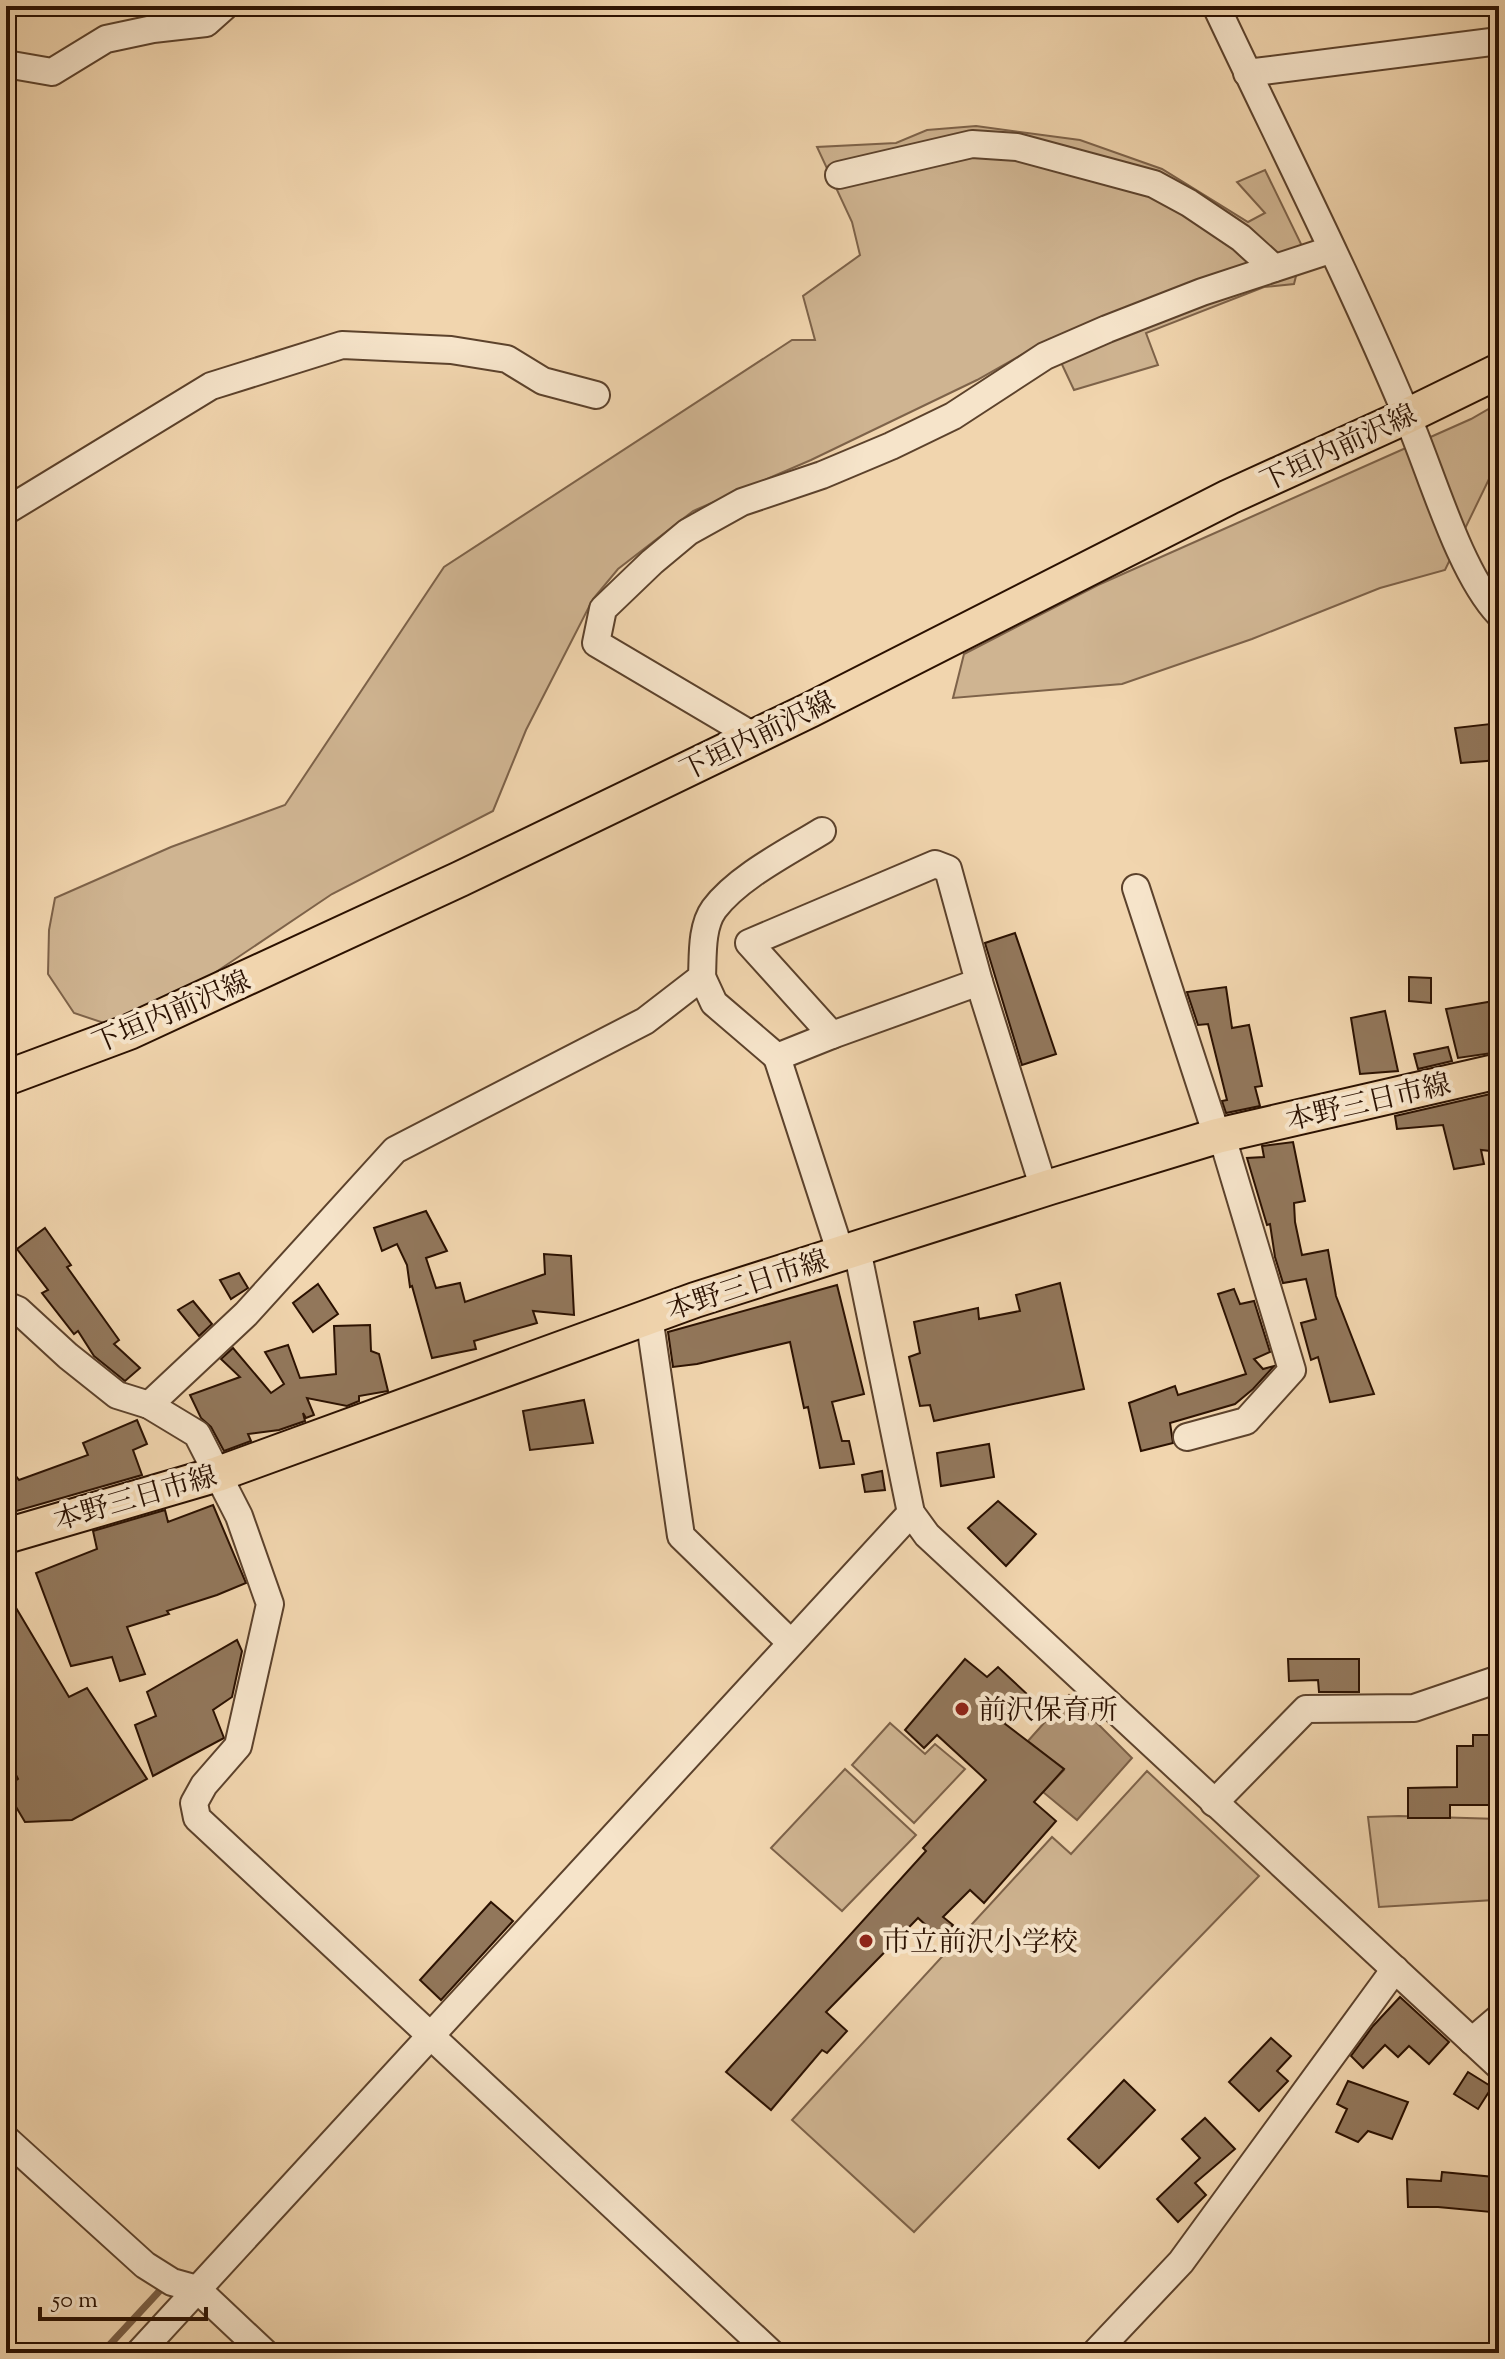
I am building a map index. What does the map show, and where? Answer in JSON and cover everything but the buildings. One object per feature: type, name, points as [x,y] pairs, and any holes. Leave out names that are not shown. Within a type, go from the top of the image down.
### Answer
[{"type":"main road","name":"下垣内前沢線","points":[[6,1078],[129,1032],[256,976],[755,737],[1229,497],[1499,371]]},
{"type":"main road","name":"本野三日市線","points":[[6,1536],[218,1474],[649,1316],[1044,1189],[1217,1136],[1499,1071]]},
{"type":"street","points":[[6,64],[52,72],[106,39],[153,29],[206,23],[225,6]]},
{"type":"street","points":[[1216,6],[1407,416],[1469,567],[1491,606],[1499,614]]},
{"type":"street","points":[[1247,73],[1499,41]]},
{"type":"street","points":[[839,175],[972,144],[1017,147],[1154,184],[1241,238],[1274,268]]},
{"type":"street","points":[[755,737],[596,643],[603,609],[652,562],[688,532],[742,502],[822,475],[953,416],[1045,356],[1202,292],[1330,250]]},
{"type":"street","points":[[6,511],[211,386],[342,345],[451,350],[507,359],[543,381],[596,395]]},
{"type":"street","points":[[822,831],[751,874],[713,910],[703,942],[702,977],[714,1003],[777,1057],[849,1251],[911,1513],[927,1535],[1499,2066]]},
{"type":"street","points":[[832,1035],[749,943],[935,864],[948,869],[979,982],[1044,1189]]},
{"type":"street","points":[[1136,888],[1217,1136],[1226,1150],[1292,1370],[1246,1421],[1187,1437]]},
{"type":"street","points":[[149,1405],[246,1314],[395,1150],[645,1021],[702,977]]},
{"type":"street","points":[[777,1057],[979,982]]},
{"type":"street","points":[[6,1305],[18,1310],[117,1395],[149,1405],[197,1434],[239,1516],[270,1604],[238,1746],[204,1785],[194,1803],[197,1818],[771,2353]]},
{"type":"street","points":[[649,1316],[681,1536],[791,1643]]},
{"type":"street","points":[[139,2353],[911,1513]]},
{"type":"street","points":[[1214,1803],[1306,1709],[1414,1708],[1499,1679]]},
{"type":"street","points":[[1095,2353],[1181,2262],[1395,1969]]},
{"type":"street","points":[[1472,2041],[1499,2018]]},
{"type":"street","points":[[6,2139],[145,2265],[172,2282],[197,2289],[265,2353]]},
{"type":"shaded area","points":[[976,126],[1080,140],[1162,169],[1248,222],[1265,213],[1237,182],[1265,170],[1303,248],[1294,284],[1264,287],[1146,333],[1158,365],[1074,390],[1050,339],[977,380],[811,460],[693,511],[618,569],[593,599],[526,730],[493,811],[332,894],[210,976],[113,1026],[74,1013],[48,974],[49,930],[55,898],[171,847],[285,805],[444,567],[792,340],[815,340],[803,296],[860,255],[852,222],[817,147],[896,143],[927,130]]},
{"type":"shaded area","points":[[1499,403],[1499,472],[1490,477],[1445,570],[1380,588],[1252,639],[1122,684],[953,698],[964,654],[1098,585],[1471,419]]},
{"type":"shaded area","points":[[1069,1695],[1132,1758],[1077,1820],[1043,1792],[1064,1770],[1028,1741]]},
{"type":"shaded area","points":[[890,1723],[925,1754],[935,1744],[965,1769],[914,1823],[852,1765]]},
{"type":"shaded area","points":[[845,1769],[916,1835],[842,1911],[771,1848]]},
{"type":"shaded area","points":[[1147,1771],[1259,1876],[914,2232],[792,2120],[1052,1837],[1071,1854]]},
{"type":"shaded area","points":[[1368,1817],[1499,1819],[1499,1870],[1494,1900],[1379,1907]]},
{"type":"waterway","points":[[102,2353],[165,2285]]},
{"type":"place","name":"前沢保育所","points":[[962,1709]]},
{"type":"place","name":"市立前沢小学校","points":[[866,1941]]}]
